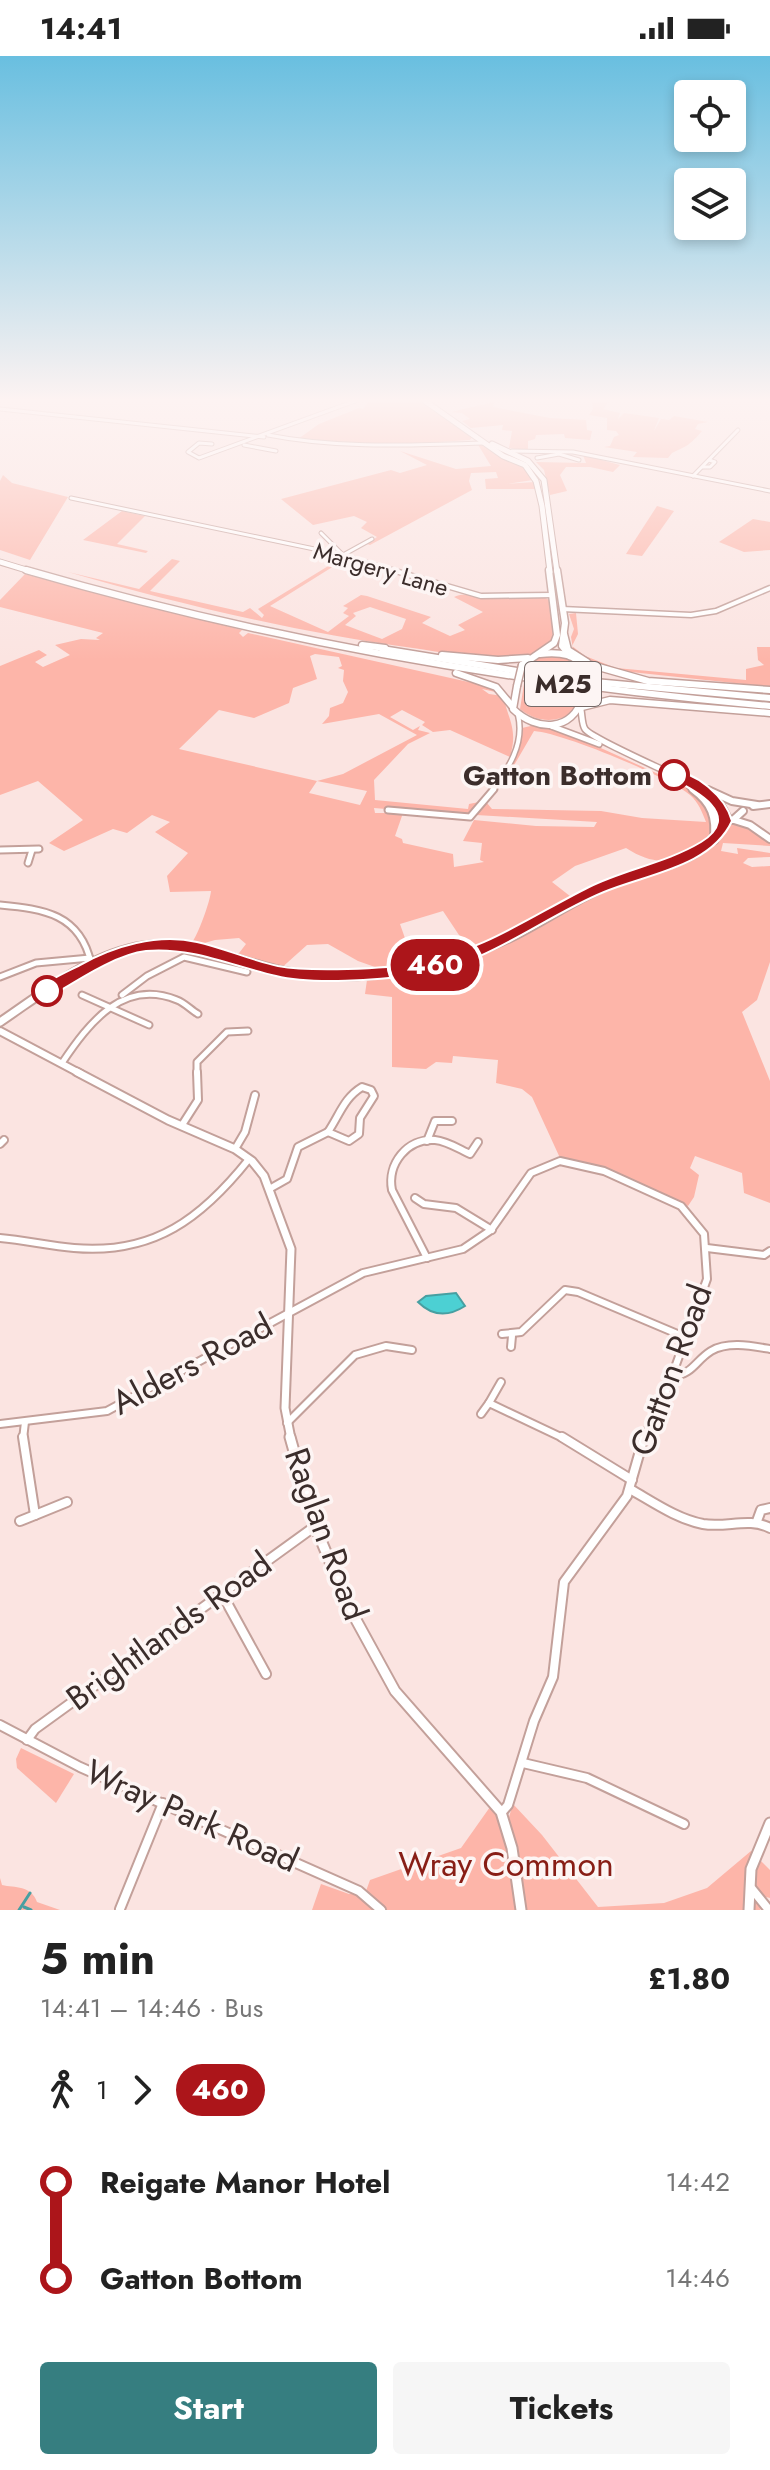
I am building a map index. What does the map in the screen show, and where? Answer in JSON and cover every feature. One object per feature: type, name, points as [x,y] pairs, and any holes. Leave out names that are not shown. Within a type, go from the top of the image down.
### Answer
[{"type":"highway","points":[[538,488],[556,639],[522,665],[512,706],[518,715],[533,723],[546,725],[571,721],[581,708],[587,673],[581,662],[570,656],[562,646],[562,609],[545,488]]},
{"type":"highway","name":"M25","points":[[0,559],[172,609],[360,648],[541,681],[770,706]]},
{"type":"highway","name":"M25","points":[[564,634],[568,650],[596,669]]},
{"type":"highway","name":"M25","points":[[360,648],[483,659],[528,658]]},
{"type":"highway","name":"M25","points":[[360,648],[573,680],[770,698]]},
{"type":"highway","name":"M25","points":[[360,648],[489,682],[508,695],[512,706]]},
{"type":"highway","points":[[535,654],[570,656]]},
{"type":"highway","name":"M25","points":[[581,662],[596,669],[630,676],[770,690]]},
{"type":"highway","name":"M25","points":[[581,708],[610,700],[770,713]]},
{"type":"main road","points":[[0,1022],[91,962],[142,946],[194,946],[278,971],[299,974],[417,969],[486,948],[596,889],[677,861],[722,832],[725,821],[722,806],[707,792],[591,734],[583,724],[581,708]]},
{"type":"main road","points":[[546,725],[562,729],[686,784],[708,801],[717,816],[714,840]]},
{"type":"street","name":"Margery Lane","points":[[71,498],[343,555],[481,596],[553,595]]},
{"type":"street","points":[[321,533],[343,555],[372,539]]},
{"type":"street","points":[[562,609],[691,615],[716,611],[770,588]]},
{"type":"street","points":[[388,810],[470,817],[488,799],[510,764],[521,728],[518,715]]},
{"type":"street","points":[[521,728],[533,723]]},
{"type":"street","points":[[623,751],[732,801],[770,804]]},
{"type":"street","points":[[732,801],[747,823]]},
{"type":"street","points":[[734,820],[757,805]]},
{"type":"street","points":[[717,816],[725,821],[747,823],[770,839]]},
{"type":"street","points":[[0,850],[36,849],[28,855],[28,863]]},
{"type":"street","points":[[0,905],[19,907],[66,923],[83,937],[91,962],[36,963],[0,977]]},
{"type":"street","points":[[62,1063],[108,1007],[147,976],[184,957],[247,972]]},
{"type":"street","points":[[119,998],[136,993],[171,998],[198,1014]]},
{"type":"street","points":[[82,995],[149,1025]]},
{"type":"street","name":"Raglan Road","points":[[0,1031],[235,1149],[249,1159],[271,1188],[291,1249],[285,1390],[287,1424],[315,1526],[349,1607],[395,1691],[501,1812],[512,1848],[521,1910]]},
{"type":"street","points":[[182,1125],[198,1100],[197,1062],[200,1056],[227,1032],[248,1031]]},
{"type":"street","points":[[271,1188],[284,1183],[291,1176],[293,1154],[299,1146],[328,1132],[349,1093],[358,1087],[371,1090],[374,1096],[360,1118],[356,1137],[345,1141],[328,1132]]},
{"type":"street","points":[[235,1149],[245,1132],[255,1095]]},
{"type":"street","points":[[427,1141],[435,1121],[452,1121]]},
{"type":"street","points":[[427,1258],[390,1184],[392,1168],[403,1152],[427,1141],[446,1143],[470,1154],[478,1142]]},
{"type":"street","points":[[0,1238],[86,1250],[119,1248],[153,1241],[189,1223],[213,1203],[249,1159]]},
{"type":"street","name":"Gatton Road","points":[[289,1313],[363,1273],[458,1251],[475,1244],[492,1230],[529,1175],[545,1165],[569,1161],[587,1166],[681,1206],[700,1226],[707,1248],[707,1279],[687,1338],[673,1376],[640,1445],[630,1489],[604,1532],[573,1566],[564,1582],[553,1677],[534,1721],[508,1805],[501,1812]]},
{"type":"street","points":[[415,1198],[424,1204],[456,1208],[492,1230]]},
{"type":"street","points":[[707,1248],[764,1255],[770,1251]]},
{"type":"street","points":[[502,1334],[512,1336],[523,1332],[556,1295],[565,1290],[578,1292],[687,1338]]},
{"type":"street","name":"Alders Road","points":[[0,1424],[107,1411],[289,1313]]},
{"type":"street","points":[[511,1347],[512,1336]]},
{"type":"street","points":[[673,1376],[694,1372],[713,1351],[738,1345],[770,1349]]},
{"type":"street","points":[[287,1424],[355,1355],[386,1346],[412,1350]]},
{"type":"street","points":[[481,1414],[501,1382]]},
{"type":"street","points":[[489,1403],[548,1429],[632,1480]]},
{"type":"street","points":[[25,1422],[22,1444],[35,1515]]},
{"type":"street","points":[[630,1489],[699,1525],[733,1526],[757,1521],[770,1528]]},
{"type":"street","points":[[20,1521],[67,1502]]},
{"type":"street","points":[[757,1521],[761,1510],[770,1508]]},
{"type":"street","name":"Brightlands Road","points":[[27,1740],[35,1729],[315,1526]]},
{"type":"street","points":[[221,1592],[266,1674]]},
{"type":"street","name":"Wray Park Road","points":[[0,1725],[359,1891],[381,1910]]},
{"type":"street","points":[[523,1763],[562,1768],[583,1775],[684,1824]]},
{"type":"street","points":[[120,1909],[163,1803]]},
{"type":"street","points":[[749,1910],[749,1881],[755,1854],[770,1823]]},
{"type":"street","points":[[749,1881],[753,1892],[769,1910]]},
{"type":"green space","points":[[0,488],[30,488],[68,497],[30,560],[0,550]]},
{"type":"green space","points":[[325,488],[471,488],[472,490],[370,545],[367,544],[377,537],[361,528],[367,522],[354,516],[313,525],[281,499]]},
{"type":"green space","points":[[486,488],[536,489],[486,489]]},
{"type":"green space","points":[[548,488],[565,488],[567,491],[550,495]]},
{"type":"green space","points":[[657,506],[674,511],[642,556],[626,554]]},
{"type":"green space","points":[[122,511],[145,516],[117,544],[148,551],[146,553],[83,540]]},
{"type":"green space","points":[[753,519],[770,522],[770,550],[744,552],[719,542]]},
{"type":"green space","points":[[343,557],[397,573],[342,561],[270,606],[328,632],[349,616],[343,613],[348,608],[343,606],[361,595],[367,596],[431,617],[422,623],[450,636],[465,630],[458,625],[483,612],[454,597],[536,596],[551,601],[553,640],[526,655],[494,658],[453,654],[283,626],[68,572],[139,589],[172,559],[180,561],[150,591],[243,612],[250,608],[262,618],[264,615],[258,609]],"holes":[[[370,607],[406,619],[402,629],[382,639],[345,625],[356,616],[353,613]]]},
{"type":"green space","points":[[25,574],[242,630],[239,633],[243,637],[248,633],[491,687],[500,693],[482,689],[489,694],[503,696],[512,726],[510,757],[450,730],[433,732],[422,725],[425,722],[402,710],[390,717],[413,730],[420,726],[418,730],[430,733],[408,744],[374,780],[375,800],[468,809],[469,804],[484,801],[476,810],[470,809],[475,811],[470,816],[374,808],[375,813],[403,813],[395,836],[403,843],[453,854],[454,867],[484,862],[480,860],[482,843],[463,841],[474,820],[594,827],[597,822],[476,815],[487,803],[492,809],[601,811],[642,818],[706,822],[696,801],[678,787],[568,739],[534,731],[513,767],[510,765],[522,728],[535,725],[561,730],[687,787],[711,811],[714,836],[692,851],[672,859],[651,859],[626,848],[575,866],[552,882],[575,900],[486,948],[389,972],[358,961],[328,944],[307,945],[278,971],[236,957],[246,944],[239,938],[194,946],[191,944],[211,891],[170,892],[167,876],[188,853],[155,832],[170,822],[152,815],[127,833],[113,829],[64,851],[49,843],[83,820],[38,781],[0,795],[0,666],[39,650],[47,655],[35,662],[43,667],[70,655],[55,645],[81,639],[100,640],[96,638],[103,633],[0,607],[0,600]],"holes":[[[315,654],[339,657],[342,666],[338,668],[344,670],[343,681],[348,692],[343,703],[330,708],[329,716],[322,724],[379,714],[417,735],[343,774],[317,781],[179,749],[219,710],[254,718],[289,703],[293,688],[317,679],[310,656]],[[317,781],[367,791],[360,805],[309,793]],[[443,911],[467,947],[413,961],[400,924]]]},
{"type":"green space","points":[[576,613],[578,634],[572,645],[574,629],[569,614]]},
{"type":"green space","points":[[573,646],[585,656],[616,668],[746,680],[746,669],[764,665],[758,660],[757,647],[770,647],[770,687],[603,669],[573,649]]},
{"type":"green space","points":[[555,654],[571,658],[583,669],[583,676],[524,668],[532,658]]},
{"type":"green space","points":[[524,684],[576,692],[574,712],[553,720],[539,719],[526,713],[520,709]]},
{"type":"green space","points":[[729,822],[743,824],[770,842],[770,846],[723,843],[721,851],[738,854],[737,848],[770,853],[770,857],[748,858],[743,863],[752,867],[770,866],[770,962],[757,1000],[742,1012],[770,1081],[770,1203],[744,1193],[742,1173],[695,1156],[690,1168],[699,1175],[694,1197],[688,1206],[596,1166],[560,1158],[532,1097],[522,1089],[496,1083],[498,1060],[453,1056],[452,1063],[436,1062],[426,1069],[392,1067],[392,997],[365,994],[367,980],[443,967],[486,953],[599,892],[689,862],[718,839]]},
{"type":"green space","points":[[21,1748],[74,1774],[56,1803],[17,1768],[16,1759]]},
{"type":"green space","name":"Wray Common","points":[[513,1804],[542,1835],[598,1907],[664,1903],[707,1888],[751,1851],[770,1870],[770,1898],[766,1897],[760,1910],[312,1910],[321,1884],[349,1894],[366,1891],[370,1880],[461,1848],[490,1807],[509,1817]]},
{"type":"green space","points":[[0,1878],[2,1885],[27,1890],[37,1902],[60,1910],[0,1910]]},
{"type":"water","points":[[456,1293],[465,1306],[452,1312],[435,1312],[418,1302],[426,1296]]},
{"type":"waterway","points":[[19,1910],[30,1893]]},
{"type":"waterway","points":[[24,1907],[31,1910]]},
{"type":"bus line","name":"460","points":[[47,991],[92,965],[142,946],[194,946],[278,971],[310,975],[389,972],[449,962],[516,934],[596,889],[688,856],[718,838],[726,816],[722,806],[700,787],[674,775]]},
{"type":"place","name":"Gatton Bottom","points":[[674,775]]}]
